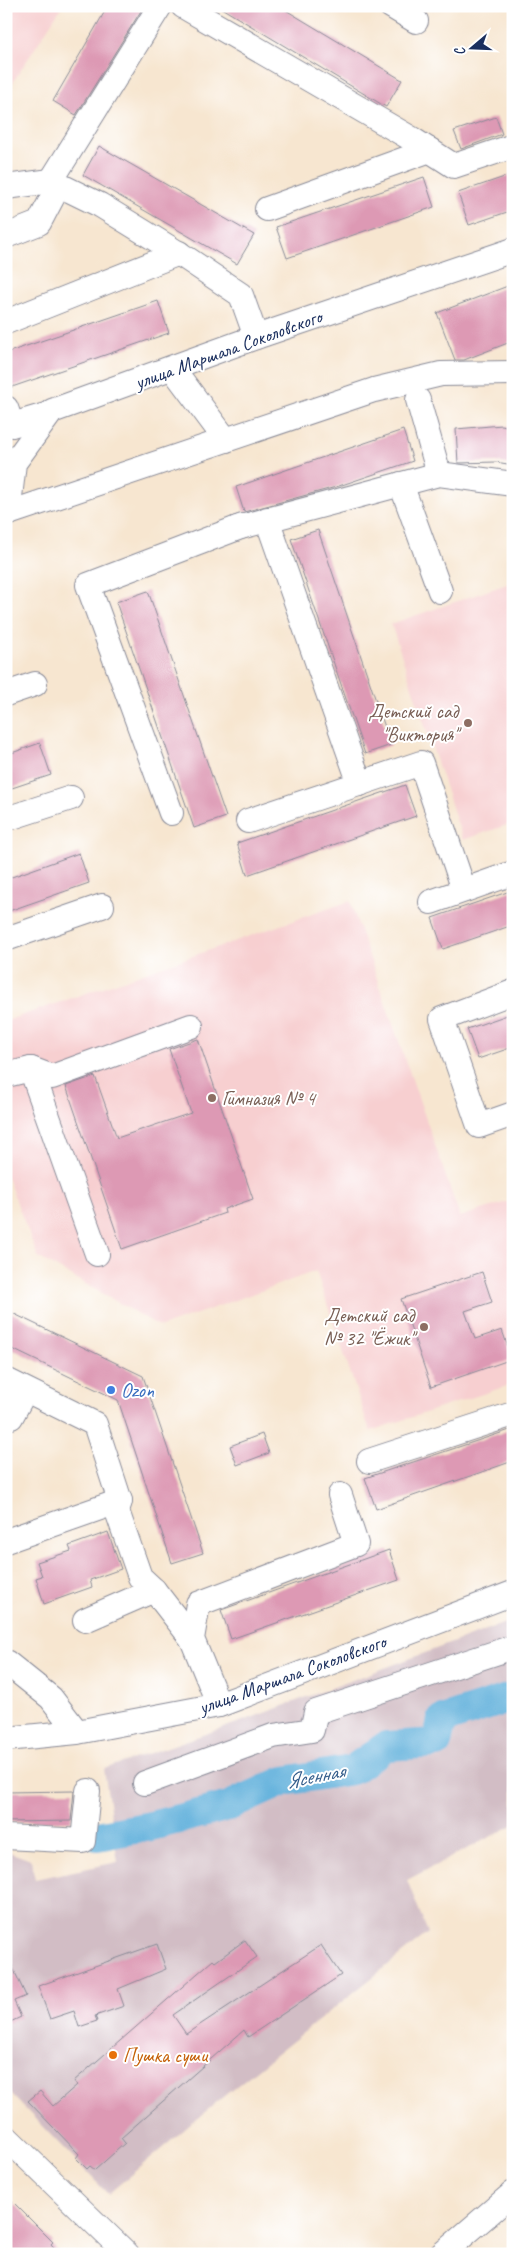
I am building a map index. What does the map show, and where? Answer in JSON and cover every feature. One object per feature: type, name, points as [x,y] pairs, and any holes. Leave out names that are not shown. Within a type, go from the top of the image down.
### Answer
[{"type":"street","points":[[6,236],[39,223],[55,183],[160,6]]},
{"type":"street","points":[[183,6],[430,150],[454,166],[513,146]]},
{"type":"street","points":[[391,6],[416,21]]},
{"type":"street","points":[[267,209],[430,150]]},
{"type":"street","points":[[6,187],[55,183],[100,205],[179,253],[241,295],[256,337]]},
{"type":"street","name":"улица Маршала Соколовского","points":[[8,420],[49,414],[52,411],[173,369],[256,337],[513,250]]},
{"type":"street","points":[[6,322],[179,253]]},
{"type":"street","points":[[173,369],[226,440]]},
{"type":"street","points":[[49,414],[14,463],[7,514],[374,390],[441,374],[513,373]]},
{"type":"street","points":[[418,400],[439,474]]},
{"type":"street","points":[[171,813],[88,585],[240,527],[439,474],[513,484]]},
{"type":"street","points":[[401,484],[440,591]]},
{"type":"street","points":[[267,519],[360,784]]},
{"type":"street","points":[[6,694],[35,684]]},
{"type":"street","points":[[248,821],[421,763],[464,890]]},
{"type":"street","points":[[6,819],[71,798]]},
{"type":"street","points":[[431,902],[513,873]]},
{"type":"street","points":[[6,939],[102,906]]},
{"type":"street","points":[[513,992],[442,1019],[479,1126],[513,1114]]},
{"type":"street","points":[[6,1074],[31,1069],[52,1077],[191,1026]]},
{"type":"street","points":[[31,1069],[97,1254]]},
{"type":"street","points":[[6,1418],[11,1416],[16,1385],[95,1424],[120,1501],[117,1511],[140,1577],[154,1590],[192,1639],[219,1705]]},
{"type":"street","points":[[369,1461],[513,1414]]},
{"type":"street","points":[[192,1639],[198,1604],[356,1544],[340,1495]]},
{"type":"street","points":[[6,1541],[120,1501]]},
{"type":"street","points":[[85,1620],[154,1590]]},
{"type":"street","name":"улица Маршала Соколовского","points":[[6,1739],[77,1732],[219,1705],[513,1593]]},
{"type":"street","points":[[145,1783],[273,1736],[312,1730],[316,1712],[513,1647]]},
{"type":"street","points":[[6,1662],[51,1698],[77,1732]]},
{"type":"street","points":[[6,1837],[84,1841],[88,1790]]},
{"type":"street","points":[[6,2137],[127,2254]]},
{"type":"street","points":[[442,2254],[513,2193]]},
{"type":"shaded area","points":[[6,6],[62,6],[6,93]]},
{"type":"shaded area","name":"Детский сад \"Виктория\"","points":[[513,582],[513,823],[463,840],[391,624]]},
{"type":"shaded area","name":"Гимназия № 4","points":[[350,901],[460,1217],[513,1200],[513,1384],[370,1431],[316,1271],[161,1327],[38,1257],[6,1175],[6,1021]]},
{"type":"shaded area","points":[[513,1620],[513,1825],[407,1880],[428,1933],[224,2096],[108,2194],[6,2089],[6,1851],[31,1860],[35,1879],[118,1862],[104,1769],[243,1721]]},
{"type":"building","points":[[108,6],[144,6],[76,115],[53,101]]},
{"type":"building","points":[[218,6],[279,6],[402,80],[386,107]]},
{"type":"building","points":[[496,117],[502,134],[461,149],[454,131]]},
{"type":"building","points":[[99,146],[254,235],[237,264],[83,175]]},
{"type":"building","points":[[513,174],[513,210],[469,225],[458,193]]},
{"type":"building","points":[[424,177],[434,207],[287,258],[276,227]]},
{"type":"building","points":[[513,284],[513,341],[464,360],[455,360],[437,313]]},
{"type":"building","points":[[158,301],[169,333],[12,387],[6,370],[6,353]]},
{"type":"building","points":[[502,425],[513,428],[513,465],[496,462],[458,463],[456,429]]},
{"type":"building","points":[[403,430],[413,461],[336,487],[244,512],[236,487]]},
{"type":"building","points":[[318,530],[391,745],[365,754],[291,539]]},
{"type":"building","points":[[148,591],[226,817],[194,828],[116,602]]},
{"type":"building","points":[[40,743],[51,775],[6,790],[6,755]]},
{"type":"building","points":[[405,785],[416,816],[247,875],[237,843]]},
{"type":"building","points":[[79,853],[89,883],[6,912],[6,879]]},
{"type":"building","points":[[513,890],[513,925],[443,949],[432,918]]},
{"type":"building","points":[[513,1013],[513,1047],[478,1059],[467,1029]]},
{"type":"building","points":[[198,1039],[253,1199],[224,1209],[225,1213],[122,1249],[66,1086],[95,1076],[117,1138],[191,1113],[169,1049]]},
{"type":"building","name":"Детский сад № 32 \"Ёжик\"","points":[[482,1272],[492,1302],[465,1311],[475,1339],[502,1330],[512,1359],[431,1387],[401,1299]]},
{"type":"building","points":[[6,1310],[143,1376],[203,1553],[172,1563],[118,1400],[6,1346]]},
{"type":"building","points":[[513,1429],[513,1461],[376,1509],[365,1478]]},
{"type":"building","points":[[262,1434],[269,1453],[237,1465],[230,1446]]},
{"type":"building","points":[[108,1532],[121,1569],[90,1580],[92,1587],[44,1604],[36,1578],[42,1576],[37,1562],[71,1551],[69,1546]]},
{"type":"building","points":[[389,1550],[399,1580],[231,1639],[221,1610]]},
{"type":"building","points":[[74,1791],[71,1821],[6,1822],[6,1792]]},
{"type":"building","points":[[245,1940],[257,1957],[173,2015],[186,2034],[321,1945],[341,1975],[248,2037],[244,2030],[121,2138],[125,2143],[95,2170],[90,2166],[87,2169],[76,2158],[79,2154],[28,2101],[40,2091],[53,2106],[77,2085],[74,2081],[213,1960],[215,1962]]},
{"type":"building","points":[[157,1944],[166,1969],[118,1989],[124,2006],[95,2016],[97,2021],[79,2027],[74,2011],[50,2019],[38,1986]]},
{"type":"building","points":[[6,1953],[26,1996],[14,2001],[21,2017],[6,2024]]},
{"type":"building","points":[[6,2195],[53,2242],[51,2244],[60,2254],[12,2254],[6,2247]]},
{"type":"waterway","name":"Ясенная","points":[[97,1836],[151,1826],[229,1806],[284,1781],[352,1770],[386,1746],[437,1743],[442,1720],[513,1697]]},
{"type":"place","name":"Детский сад \"Виктория\"","points":[[468,723]]},
{"type":"place","name":"Гимназия № 4","points":[[212,1098]]},
{"type":"place","name":"Детский сад № 32 \"Ёжик\"","points":[[424,1327]]},
{"type":"place","name":"Ozon","points":[[111,1390]]},
{"type":"place","name":"Пушка суши","points":[[113,2055]]}]
